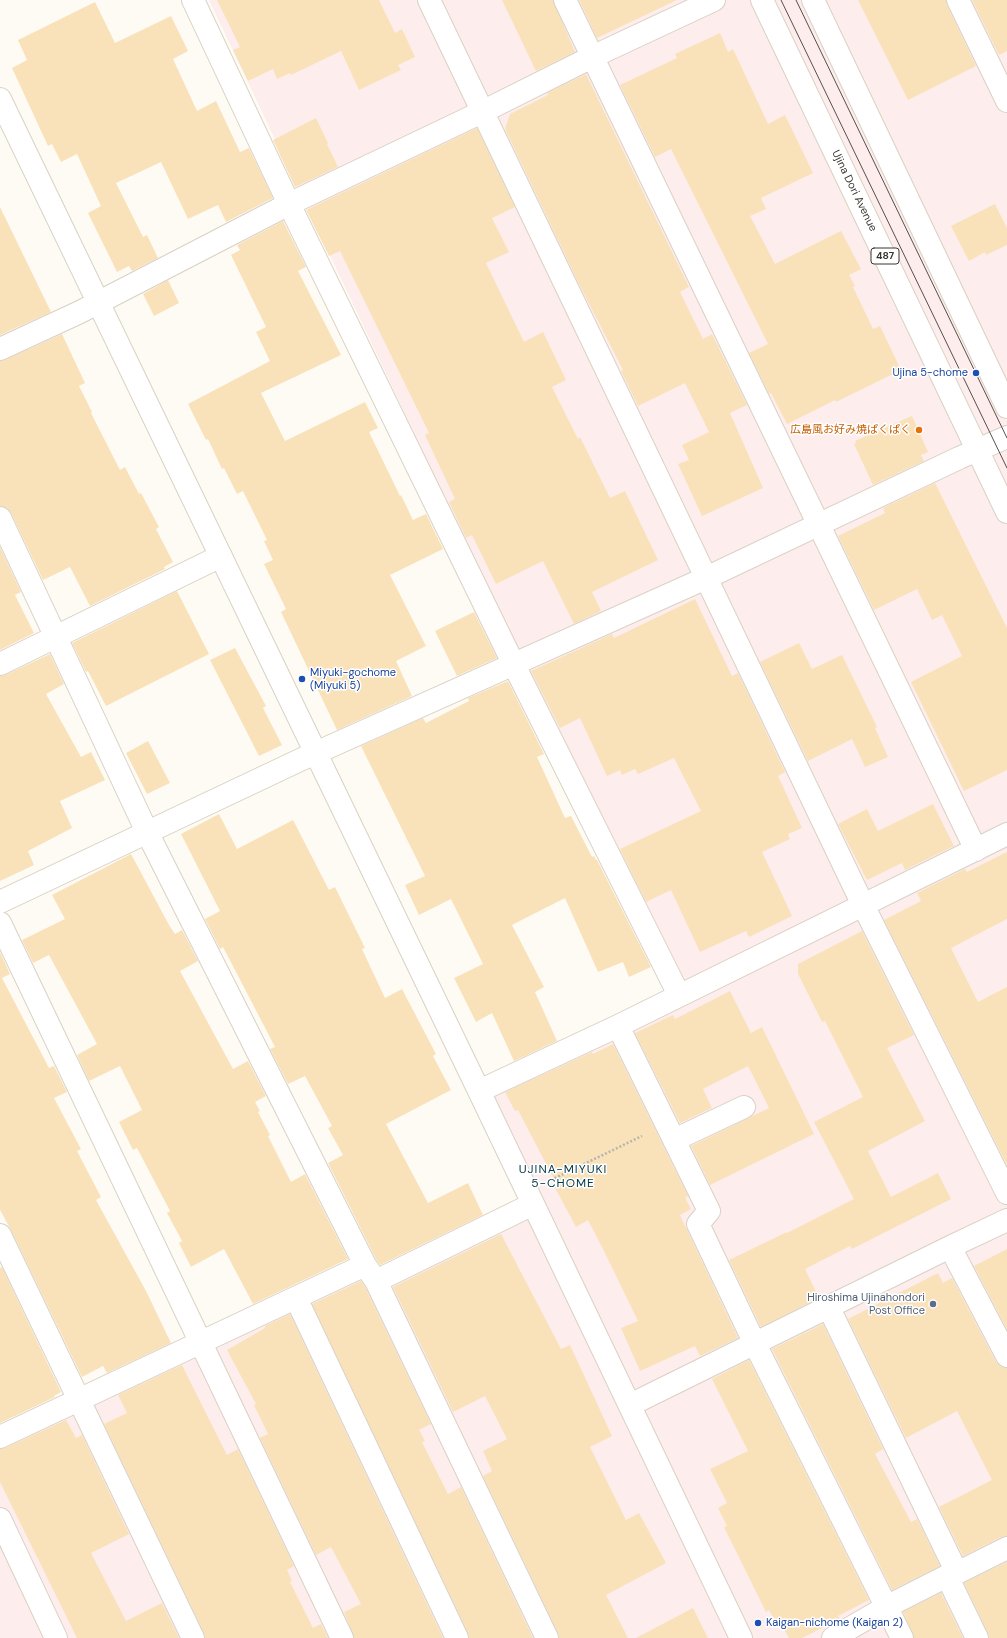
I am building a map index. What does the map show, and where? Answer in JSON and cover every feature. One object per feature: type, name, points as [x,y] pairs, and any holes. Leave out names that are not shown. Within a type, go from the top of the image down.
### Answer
[{"type":"main road","points":[[193,0],[289,204],[514,665],[679,995]]},
{"type":"main road","points":[[429,0],[484,111],[706,578],[864,905],[1007,1193]]},
{"type":"main road","points":[[565,0],[820,524],[976,850]]},
{"type":"main road","points":[[0,349],[99,302],[289,204],[484,111],[592,57],[714,0]]},
{"type":"main road","name":"Ujina Dori Avenue","points":[[762,0],[968,454],[1007,512]]},
{"type":"main road","points":[[813,0],[1007,407]]},
{"type":"main road","points":[[958,0],[1007,101]]},
{"type":"main road","points":[[0,99],[479,1091],[741,1638]]},
{"type":"main road","points":[[0,902],[315,754],[706,578],[1007,437]]},
{"type":"main road","points":[[0,518],[148,832],[371,1273],[547,1638]]},
{"type":"main road","points":[[0,664],[221,556]]},
{"type":"main road","points":[[479,1091],[618,1026],[1007,834]]},
{"type":"main road","points":[[0,923],[342,1638]]},
{"type":"main road","points":[[618,1026],[709,1211],[698,1224],[755,1344],[888,1606],[902,1638]]},
{"type":"main road","points":[[670,1132],[744,1107]]},
{"type":"main road","points":[[0,1437],[296,1298],[371,1273],[533,1204]]},
{"type":"main road","points":[[630,1405],[1007,1220]]},
{"type":"main road","points":[[0,1235],[193,1638]]},
{"type":"main road","points":[[950,1247],[1007,1356]]},
{"type":"main road","points":[[296,1298],[457,1638]]},
{"type":"main road","points":[[829,1308],[952,1575],[977,1638]]},
{"type":"main road","points":[[0,1518],[56,1638]]},
{"type":"main road","points":[[833,1638],[888,1606],[1007,1548]]},
{"type":"path","points":[[546,1183],[670,1132]]},
{"type":"shaded area","points":[[209,0],[1007,0],[1007,1638],[0,1638],[0,1450],[360,1266],[377,1279],[536,1204],[481,1090],[678,990]]},
{"type":"building","points":[[217,0],[379,0],[395,33],[402,29],[415,57],[398,65],[401,70],[359,90],[341,51],[291,75],[290,73],[277,79],[273,69],[248,81],[233,50],[240,47]]},
{"type":"building","points":[[502,0],[553,0],[575,52],[536,71]]},
{"type":"building","points":[[579,0],[677,0],[597,38]]},
{"type":"building","points":[[858,0],[946,0],[976,66],[908,100]]},
{"type":"building","points":[[972,0],[1007,0],[1007,51],[999,55]]},
{"type":"building","points":[[95,2],[115,43],[171,16],[188,51],[173,59],[197,111],[216,101],[240,152],[249,148],[273,198],[226,222],[218,205],[188,219],[161,162],[116,183],[143,237],[147,235],[158,258],[132,271],[129,266],[117,272],[88,213],[101,206],[77,154],[61,162],[52,144],[48,146],[12,68],[27,60],[18,40]]},
{"type":"building","points":[[720,33],[728,52],[733,49],[768,124],[785,115],[813,173],[761,198],[766,209],[750,216],[775,264],[841,231],[861,269],[849,275],[855,286],[853,287],[873,329],[880,326],[901,370],[787,424],[771,393],[769,394],[749,353],[768,344],[671,149],[655,157],[620,85],[677,58],[675,54]]},
{"type":"building","points":[[586,74],[689,287],[680,292],[703,339],[712,334],[747,405],[730,413],[763,488],[702,516],[678,464],[689,460],[682,445],[709,432],[685,383],[638,406],[621,371],[623,370],[579,284],[505,129],[510,114],[548,95],[547,93]]},
{"type":"building","points":[[316,118],[338,167],[295,187],[273,140]]},
{"type":"building","points":[[477,128],[515,207],[492,218],[509,252],[486,263],[524,342],[543,332],[566,380],[552,387],[578,439],[580,437],[610,498],[625,491],[658,560],[592,592],[601,611],[574,624],[543,561],[496,584],[472,535],[466,538],[449,502],[455,499],[425,435],[429,433],[340,251],[329,256],[306,210]]},
{"type":"building","points":[[995,204],[1007,228],[1007,245],[986,255],[985,252],[969,261],[951,226]]},
{"type":"building","points":[[0,207],[51,312],[0,335]]},
{"type":"building","points":[[283,221],[306,267],[298,271],[341,355],[261,393],[285,441],[365,402],[378,428],[369,432],[400,496],[401,495],[413,520],[426,514],[443,549],[390,575],[426,646],[396,661],[412,696],[337,730],[281,612],[286,609],[264,564],[273,560],[264,541],[267,540],[243,491],[237,494],[224,468],[222,469],[208,439],[206,440],[188,404],[270,361],[256,332],[266,327],[231,255],[240,250],[237,245]]},
{"type":"building","points":[[168,280],[179,303],[154,316],[143,294]]},
{"type":"building","points":[[62,334],[85,383],[79,386],[92,412],[91,413],[120,470],[125,467],[139,494],[141,493],[159,527],[156,529],[173,562],[164,567],[165,569],[90,606],[70,567],[43,580],[11,513],[7,508],[0,506],[0,361]]},
{"type":"building","points":[[912,416],[928,452],[921,455],[924,461],[873,485],[854,444],[856,443],[855,441]]},
{"type":"building","points":[[935,483],[1007,628],[1007,770],[964,791],[911,682],[962,656],[942,615],[932,620],[917,589],[874,610],[838,536],[885,513],[883,508]]},
{"type":"building","points":[[0,547],[21,592],[15,595],[34,633],[0,650]]},
{"type":"building","points":[[177,591],[209,654],[106,706],[88,671],[86,672],[72,643]]},
{"type":"building","points":[[695,599],[732,676],[738,673],[785,772],[778,776],[802,828],[788,834],[790,839],[762,852],[792,916],[749,937],[746,931],[700,952],[671,890],[646,902],[620,849],[701,811],[674,758],[638,774],[635,769],[622,775],[620,770],[607,776],[580,718],[560,728],[531,671],[612,634],[614,638]]},
{"type":"building","points":[[474,612],[497,658],[457,676],[435,631]]},
{"type":"building","points":[[799,643],[812,669],[842,655],[877,727],[875,728],[888,757],[865,767],[852,739],[808,761],[760,662]]},
{"type":"building","points":[[235,648],[266,706],[263,708],[282,745],[259,756],[210,660]]},
{"type":"building","points":[[50,654],[64,684],[46,694],[81,757],[91,752],[105,780],[60,801],[72,828],[28,851],[34,865],[0,881],[0,676]]},
{"type":"building","points":[[508,681],[544,754],[537,757],[565,818],[571,816],[592,857],[594,856],[597,860],[651,967],[629,977],[623,962],[598,972],[565,898],[512,925],[544,987],[535,992],[557,1041],[514,1061],[492,1013],[476,1022],[454,978],[483,964],[451,899],[419,915],[405,885],[425,876],[361,746],[423,718],[426,723],[469,701],[468,698]]},
{"type":"building","points":[[148,741],[170,783],[147,794],[126,753]]},
{"type":"building","points":[[933,804],[954,846],[905,870],[902,863],[867,880],[838,824],[867,809],[878,831]]},
{"type":"building","points":[[219,814],[237,849],[293,820],[329,890],[335,887],[365,948],[362,949],[385,998],[402,989],[436,1054],[433,1056],[451,1090],[386,1124],[428,1203],[468,1183],[483,1215],[380,1265],[376,1259],[328,1163],[343,1155],[328,1128],[332,1126],[305,1076],[288,1084],[270,1049],[275,1047],[223,947],[220,949],[205,919],[220,911],[181,834]]},
{"type":"building","points":[[1007,852],[1007,919],[951,948],[978,1002],[1007,987],[1007,1165],[884,920],[921,901],[917,893],[965,869],[967,872]]},
{"type":"building","points":[[131,854],[169,925],[175,934],[182,930],[198,961],[180,971],[233,1069],[248,1061],[266,1096],[255,1102],[260,1111],[258,1112],[270,1135],[268,1136],[291,1182],[305,1174],[348,1259],[253,1304],[224,1249],[191,1267],[179,1243],[182,1241],[167,1213],[170,1211],[137,1148],[133,1150],[119,1122],[142,1110],[120,1066],[89,1081],[77,1055],[97,1044],[49,955],[33,963],[22,940],[65,919],[52,895]]},
{"type":"building","points":[[862,931],[914,1035],[887,1048],[925,1121],[868,1151],[891,1197],[938,1173],[951,1199],[852,1249],[850,1246],[805,1269],[819,1298],[761,1327],[729,1260],[854,1199],[814,1122],[863,1097],[825,1021],[822,1022],[798,974],[798,964]]},
{"type":"building","points":[[0,952],[10,974],[2,978],[49,1068],[54,1066],[67,1092],[54,1098],[81,1149],[77,1151],[101,1197],[96,1200],[146,1291],[171,1343],[107,1373],[103,1366],[82,1377],[0,1210]]},
{"type":"building","points":[[730,991],[751,1033],[762,1027],[814,1134],[710,1185],[691,1146],[769,1108],[748,1066],[703,1089],[712,1108],[680,1123],[635,1033],[673,1015],[675,1019]]},
{"type":"building","points":[[613,1044],[688,1196],[685,1198],[691,1209],[680,1215],[738,1338],[700,1356],[695,1346],[640,1371],[621,1328],[638,1321],[588,1220],[576,1227],[553,1184],[556,1183],[518,1110],[515,1111],[505,1092],[592,1052],[593,1054]]},
{"type":"building","points":[[501,1234],[561,1349],[570,1345],[612,1436],[590,1447],[626,1520],[639,1513],[666,1563],[606,1595],[628,1638],[559,1638],[558,1633],[483,1476],[492,1471],[483,1451],[507,1439],[485,1396],[453,1412],[393,1287]]},
{"type":"building","points":[[1007,1249],[1007,1329],[974,1266]]},
{"type":"building","points":[[2,1267],[61,1392],[54,1396],[55,1397],[0,1423],[0,1268]]},
{"type":"building","points":[[938,1273],[943,1283],[952,1278],[996,1362],[1001,1367],[1007,1368],[1007,1536],[1001,1537],[963,1556],[939,1507],[992,1480],[957,1411],[906,1438],[848,1319]]},
{"type":"building","points":[[361,1281],[431,1424],[419,1430],[425,1441],[422,1442],[448,1494],[461,1487],[533,1638],[469,1638],[468,1633],[312,1304]]},
{"type":"building","points":[[290,1314],[443,1638],[354,1638],[344,1612],[361,1604],[331,1547],[316,1555],[260,1438],[268,1434],[254,1405],[256,1404],[227,1350],[265,1328],[265,1326]]},
{"type":"building","points":[[823,1324],[883,1449],[875,1454],[911,1522],[917,1519],[940,1566],[892,1590],[772,1349]]},
{"type":"building","points":[[749,1360],[869,1600],[838,1616],[840,1619],[802,1638],[789,1638],[782,1625],[778,1627],[769,1610],[766,1612],[724,1527],[727,1526],[718,1508],[727,1503],[710,1469],[748,1451],[712,1379]]},
{"type":"building","points":[[182,1365],[227,1455],[238,1449],[294,1566],[287,1570],[292,1581],[290,1582],[313,1628],[321,1624],[328,1638],[205,1638],[204,1633],[104,1424],[127,1413],[118,1395]]},
{"type":"building","points":[[66,1420],[76,1438],[82,1435],[129,1534],[91,1553],[126,1621],[162,1603],[179,1638],[77,1638],[0,1482],[0,1449]]},
{"type":"building","points":[[1007,1562],[1007,1638],[989,1638],[964,1583]]},
{"type":"building","points":[[941,1593],[963,1638],[914,1638],[903,1612]]},
{"type":"building","points":[[693,1608],[708,1638],[636,1638]]},
{"type":"tram line","points":[[781,0],[1007,468]]},
{"type":"tram line","points":[[796,0],[1007,438]]},
{"type":"place","name":"Ujina 5-chome","points":[[976,373]]},
{"type":"place","name":"広島風お好み焼ぱくぱく","points":[[919,430]]},
{"type":"place","name":"Miyuki-gochome (Miyuki 5)","points":[[302,679]]},
{"type":"place","name":"Hiroshima Ujinahondori Post Office","points":[[933,1304]]},
{"type":"place","name":"Kaigan-nichome (Kaigan 2)","points":[[758,1623]]},
{"type":"district","name":"UJINA-MIYUKI 5-CHOME","points":[[563,1177]]}]
